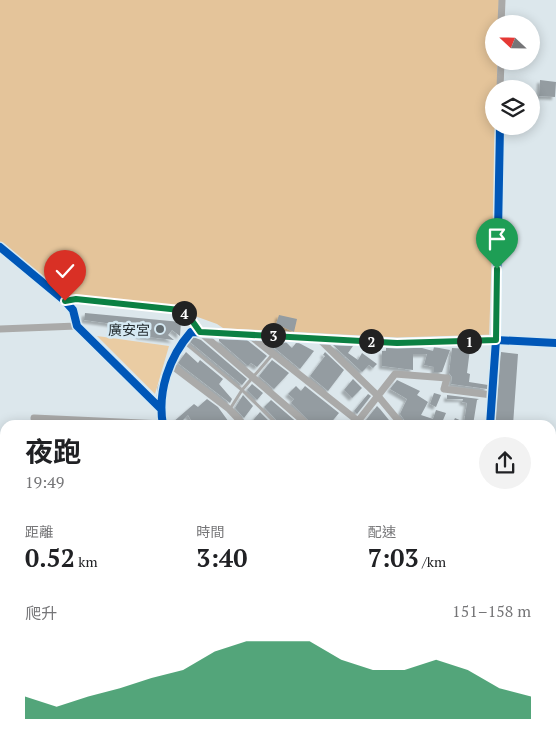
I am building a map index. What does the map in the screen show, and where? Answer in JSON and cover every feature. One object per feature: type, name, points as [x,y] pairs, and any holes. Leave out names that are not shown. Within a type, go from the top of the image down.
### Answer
[{"type":"street","points":[[502,0],[502,15]]},
{"type":"street","points":[[490,420],[496,340],[500,135]]},
{"type":"street","points":[[0,247],[65,301],[73,310],[77,326],[160,408]]},
{"type":"street","points":[[65,301],[76,299],[180,310],[188,315],[200,332],[302,420]]},
{"type":"street","points":[[0,329],[77,326]]},
{"type":"street","points":[[162,420],[160,408],[162,388],[183,341],[192,332],[397,343],[496,340],[556,343]]},
{"type":"street","points":[[248,334],[354,420]]},
{"type":"street","points":[[318,338],[378,396],[398,420]]},
{"type":"street","points":[[171,365],[229,409],[239,420]]},
{"type":"street","points":[[362,420],[395,374],[447,378],[444,389],[492,395]]},
{"type":"street","points":[[34,418],[50,420]]},
{"type":"lane","points":[[183,341],[242,390],[273,420]]},
{"type":"lane","points":[[229,409],[253,376],[273,353]]},
{"type":"shaded area","points":[[0,0],[499,0],[498,15],[485,15],[485,70],[497,70],[497,80],[485,80],[485,135],[496,135],[489,339],[486,345],[229,332],[217,324],[181,311],[67,301],[0,250]]},
{"type":"shaded area","points":[[97,336],[169,346],[155,394]]},
{"type":"building","points":[[540,80],[556,82],[555,97],[540,96]]},
{"type":"building","points":[[85,313],[181,322],[180,336],[172,330],[168,335],[174,340],[139,336],[140,328],[128,326],[126,333],[112,331],[113,324],[84,320]]},
{"type":"building","points":[[279,315],[297,319],[294,332],[276,324]]},
{"type":"building","points":[[193,337],[201,340],[247,379],[242,385],[190,342]]},
{"type":"building","points":[[219,339],[247,340],[267,356],[257,367],[251,363],[248,366]]},
{"type":"building","points":[[266,341],[281,344],[286,342],[292,348],[296,343],[299,343],[314,351],[300,369]]},
{"type":"building","points":[[333,345],[353,346],[348,353],[358,360],[362,353],[377,364],[373,368],[369,365],[362,372]]},
{"type":"building","points":[[434,347],[450,350],[442,372],[434,372],[434,367],[424,365],[427,354],[413,354],[413,370],[382,366],[382,351],[386,351],[386,348],[422,348],[433,351]]},
{"type":"building","points":[[452,348],[470,349],[467,373],[470,374],[469,382],[488,385],[487,389],[451,384],[452,377],[449,373]]},
{"type":"building","points":[[186,352],[198,363],[200,360],[223,379],[219,384],[232,399],[230,403],[178,363]]},
{"type":"building","points":[[325,352],[344,370],[328,391],[310,376],[325,356],[323,355]]},
{"type":"building","points":[[501,352],[518,354],[513,420],[495,420]]},
{"type":"building","points":[[272,360],[289,373],[274,389],[259,376]]},
{"type":"building","points":[[353,379],[362,388],[352,398],[344,390]]},
{"type":"building","points":[[397,380],[420,391],[417,395],[428,402],[421,415],[433,419],[436,410],[446,413],[443,420],[404,420],[400,414],[407,399],[390,389]]},
{"type":"building","points":[[252,384],[263,393],[257,400],[247,390]]},
{"type":"building","points":[[296,386],[301,391],[305,386],[339,413],[333,420],[308,420],[291,403],[294,399],[288,394]]},
{"type":"building","points":[[434,393],[441,395],[436,407],[430,404]]},
{"type":"building","points":[[368,394],[371,396],[357,414],[354,411]]},
{"type":"building","points":[[243,395],[253,406],[244,418],[235,408]]},
{"type":"building","points":[[447,395],[479,399],[477,400],[474,420],[464,420],[467,403],[462,402],[463,399],[447,399]]},
{"type":"building","points":[[207,399],[218,407],[227,420],[191,420],[188,415],[183,420],[175,420],[194,404],[198,407]]},
{"type":"building","points":[[271,400],[294,420],[276,420],[264,407]]},
{"type":"building","points":[[377,406],[389,420],[366,420]]},
{"type":"building","points":[[260,412],[268,420],[253,420]]},
{"type":"cycle path","points":[[490,420],[496,340],[500,135]]},
{"type":"cycle path","points":[[0,247],[65,301],[73,310],[77,326],[160,408]]},
{"type":"cycle path","points":[[163,420],[162,400],[166,376],[176,352],[191,332],[397,343],[496,340],[556,343]]},
{"type":"place","name":"廣安宮","points":[[160,329]]},
{"type":"route","points":[[65,301],[76,299],[180,310],[188,315],[200,332],[397,343],[496,340],[497,269]]}]
